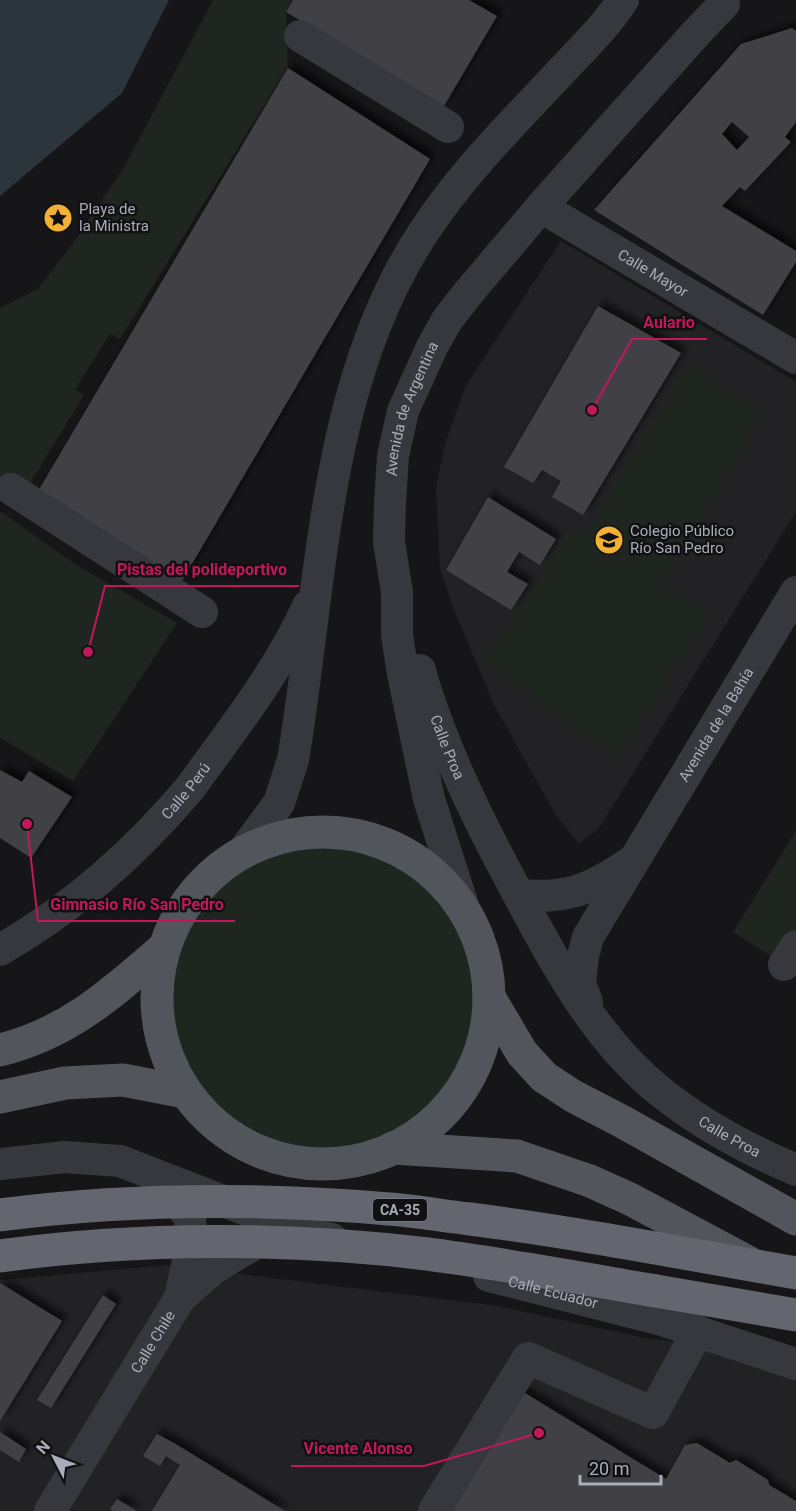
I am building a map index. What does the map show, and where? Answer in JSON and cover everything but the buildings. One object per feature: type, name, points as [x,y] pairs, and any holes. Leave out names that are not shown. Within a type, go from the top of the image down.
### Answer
[{"type":"highway","name":"CA-35","points":[[0,1215],[110,1204],[180,1202],[249,1202],[391,1209],[531,1227],[796,1273]]},
{"type":"highway","points":[[0,1256],[146,1244],[287,1243],[346,1247],[425,1254],[525,1268],[796,1315]]},
{"type":"main road","points":[[330,832],[365,837],[399,850],[422,865],[443,883],[465,912],[480,944],[486,970],[489,997],[485,1034],[463,1087],[425,1129],[393,1148],[364,1159],[332,1164],[301,1163],[271,1156],[242,1144],[205,1116],[185,1092],[168,1059],[158,1022],[157,985],[164,948],[182,910],[194,894],[208,878],[242,853],[259,845],[294,835],[330,832]]},
{"type":"main road","points":[[0,1050],[17,1046],[64,1026],[110,995],[164,948]]},
{"type":"main road","points":[[489,997],[522,1053],[544,1077],[573,1096],[796,1219]]},
{"type":"main road","points":[[0,1096],[65,1083],[123,1080],[185,1092]]},
{"type":"main road","points":[[393,1148],[486,1152],[517,1156],[558,1169],[630,1199],[796,1287]]},
{"type":"street","points":[[242,853],[279,804],[293,760],[306,683],[332,490],[349,411],[378,314],[422,234],[469,170],[599,31],[623,0]]},
{"type":"street","points":[[693,0],[708,4],[734,2]]},
{"type":"street","name":"Avenida de Argentina","points":[[465,912],[429,799],[397,635],[397,592],[389,542],[390,502],[393,456],[403,411],[416,378],[447,320],[541,207],[697,32],[734,2]]},
{"type":"street","points":[[300,36],[448,127]]},
{"type":"street","name":"Calle Mayor","points":[[541,207],[796,358]]},
{"type":"street","points":[[11,489],[202,612]]},
{"type":"street","name":"Calle Perú","points":[[0,950],[50,919],[109,872],[175,806],[274,669],[297,630],[318,584]]},
{"type":"street","name":"Calle Proa","points":[[397,592],[408,620],[422,678],[441,733],[474,811],[519,895],[593,1020],[631,1065],[662,1094],[707,1124],[764,1157],[796,1170]]},
{"type":"street","name":"Avenida de la Bahía","points":[[636,858],[796,592]]},
{"type":"street","points":[[519,895],[543,897],[587,889],[636,858]]},
{"type":"street","name":"Calle Proa","points":[[593,1020],[580,983],[588,937],[636,858]]},
{"type":"street","points":[[0,1164],[66,1157],[120,1161],[306,1233]]},
{"type":"street","points":[[159,1176],[190,1218],[192,1242],[180,1298]]},
{"type":"street","name":"Calle Chile","points":[[50,1511],[180,1298],[214,1268],[259,1240],[306,1233]]},
{"type":"street","name":"Calle Ecuador","points":[[306,1233],[605,1304],[698,1331],[796,1365]]},
{"type":"street","points":[[434,1511],[528,1358],[653,1413],[698,1331]]},
{"type":"shaded area","points":[[0,0],[169,0],[122,93],[0,196]]},
{"type":"shaded area","points":[[213,0],[292,0],[286,12],[288,68],[120,339],[110,334],[75,390],[84,395],[29,485],[0,492],[0,308],[38,289],[73,243],[123,169]]},
{"type":"shaded area","name":"Colegio Público Río San Pedro","points":[[561,241],[796,382],[796,512],[599,828],[579,844],[556,815],[494,705],[453,607],[440,568],[436,488],[445,444],[465,387]]},
{"type":"shaded area","points":[[688,362],[765,413],[663,584],[710,615],[618,759],[482,662],[569,529],[583,535]]},
{"type":"shaded area","points":[[0,511],[75,564],[177,623],[73,781],[0,738]]},
{"type":"shaded area","points":[[796,831],[796,972],[733,932]]},
{"type":"shaded area","points":[[308,848],[338,848],[367,854],[394,865],[419,882],[440,903],[457,928],[468,955],[474,984],[474,1014],[463,1057],[449,1083],[430,1106],[407,1125],[381,1139],[338,1150],[308,1150],[279,1144],[252,1133],[227,1116],[206,1095],[189,1070],[178,1043],[172,1014],[172,984],[178,955],[189,928],[206,903],[227,882],[252,865],[279,854]]},
{"type":"shaded area","points":[[168,1265],[498,1306],[650,1339],[796,1352],[796,1511],[0,1511],[0,1280]]},
{"type":"place","name":"Playa de la Ministra","points":[[58,218]]},
{"type":"place","name":"Aulario","points":[[592,410]]},
{"type":"place","name":"Colegio Público Río San Pedro","points":[[609,540]]},
{"type":"place","name":"Pistas del polideportivo","points":[[88,652]]},
{"type":"place","name":"Gimnasio Río San Pedro","points":[[27,824]]},
{"type":"place","name":"Vicente Alonso","points":[[539,1433]]}]
